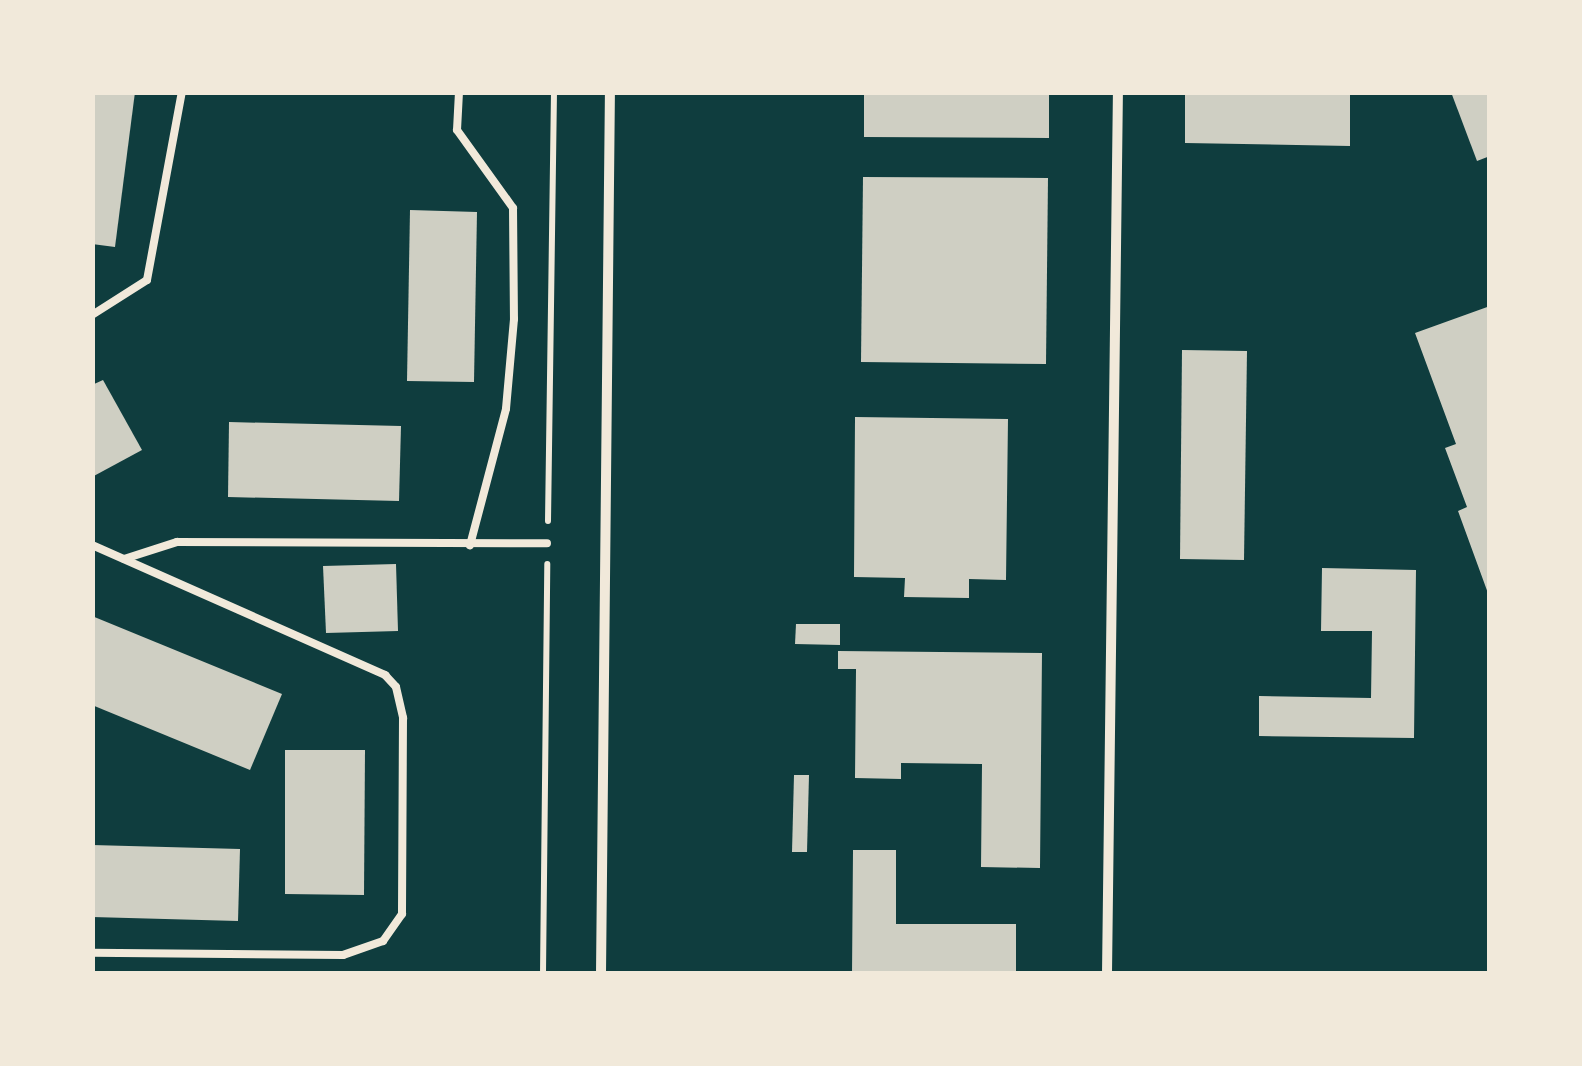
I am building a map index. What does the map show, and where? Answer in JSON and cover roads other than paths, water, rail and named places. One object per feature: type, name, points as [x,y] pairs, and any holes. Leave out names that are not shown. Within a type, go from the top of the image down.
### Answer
[{"type":"street","points":[[601,974],[610,92]]},
{"type":"street","points":[[1107,974],[1118,92]]},
{"type":"lane","points":[[92,315],[147,280],[182,92]]},
{"type":"lane","points":[[459,92],[457,130],[513,208],[514,319],[506,409],[470,545]]},
{"type":"lane","points":[[124,559],[177,542],[547,542]]},
{"type":"lane","points":[[92,545],[386,676],[396,687],[403,718],[402,914],[383,941],[344,955],[92,952]]}]
